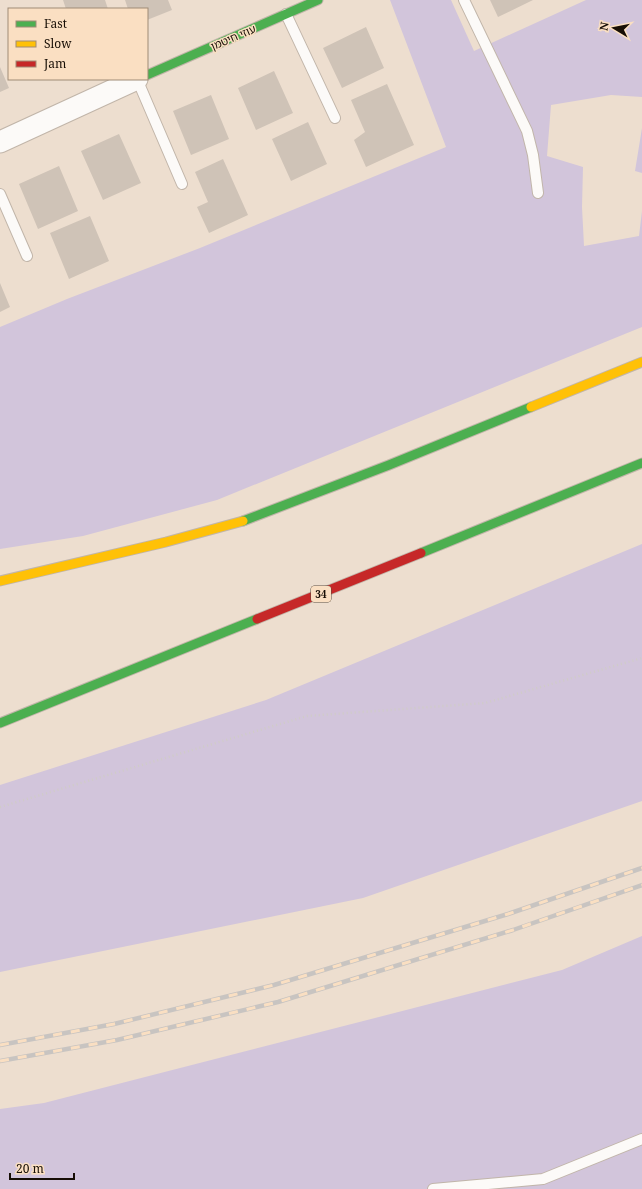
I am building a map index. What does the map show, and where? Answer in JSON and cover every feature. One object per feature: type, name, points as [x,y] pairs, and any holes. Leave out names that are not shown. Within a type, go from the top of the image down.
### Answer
[{"type":"main road","name":"עוזי חיטמן","points":[[148,75],[318,0]]},
{"type":"main road","points":[[0,582],[166,542],[239,522],[389,466],[642,362]]},
{"type":"main road","name":"34","points":[[0,723],[513,517],[642,463]]},
{"type":"street","points":[[0,142],[135,80]]},
{"type":"lane","points":[[464,0],[527,131],[533,155],[538,193]]},
{"type":"lane","points":[[286,14],[335,118]]},
{"type":"lane","points":[[137,80],[182,184]]},
{"type":"lane","points":[[0,194],[27,256]]},
{"type":"lane","points":[[433,1189],[543,1179],[642,1138]]},
{"type":"path","points":[[0,807],[307,716],[485,703],[642,658]]},
{"type":"shaded area","points":[[390,0],[451,0],[474,51],[586,0],[642,0],[642,97],[611,95],[551,105],[547,156],[583,167],[582,207],[584,246],[639,236],[642,211],[642,327],[217,500],[83,536],[0,549],[0,327],[67,299],[200,248],[446,147]]},
{"type":"shaded area","points":[[642,128],[642,173],[635,171]]},
{"type":"shaded area","points":[[642,544],[642,801],[363,898],[0,972],[0,785],[266,700]]},
{"type":"shaded area","points":[[642,936],[642,1189],[0,1189],[0,1109],[44,1103],[562,970]]},
{"type":"building","points":[[63,0],[105,0],[108,8],[66,8]]},
{"type":"building","points":[[125,0],[168,0],[172,10],[148,20],[148,8],[128,8]]},
{"type":"building","points":[[490,0],[533,0],[498,17]]},
{"type":"building","points":[[366,27],[384,68],[342,88],[323,48]]},
{"type":"building","points":[[0,67],[9,88],[0,92]]},
{"type":"building","points":[[274,71],[293,113],[256,130],[238,88]]},
{"type":"building","points":[[387,84],[414,145],[366,167],[354,140],[365,132],[351,100]]},
{"type":"building","points":[[211,95],[229,139],[191,155],[173,111]]},
{"type":"building","points":[[308,122],[327,164],[291,181],[272,139]]},
{"type":"building","points":[[119,134],[141,183],[103,200],[81,151]]},
{"type":"building","points":[[223,159],[248,215],[209,233],[197,207],[208,202],[195,172]]},
{"type":"building","points":[[59,166],[78,211],[38,229],[19,184]]},
{"type":"building","points":[[90,216],[109,261],[69,279],[50,233]]},
{"type":"building","points":[[0,283],[10,307],[0,312]]},
{"type":"railway","points":[[0,1045],[114,1024],[274,985],[508,914],[642,868]]},
{"type":"railway","points":[[0,1061],[117,1040],[278,1002],[513,930],[642,885]]},
{"type":"traffic: fast","points":[[148,75],[318,0]]},
{"type":"traffic: fast","points":[[243,521],[389,465],[531,407]]},
{"type":"traffic: fast","points":[[421,553],[642,463]]},
{"type":"traffic: fast","points":[[0,723],[257,619]]},
{"type":"traffic: slow","points":[[531,407],[642,362]]},
{"type":"traffic: slow","points":[[0,581],[166,542],[243,521]]},
{"type":"traffic: jam","points":[[257,619],[421,553]]}]
